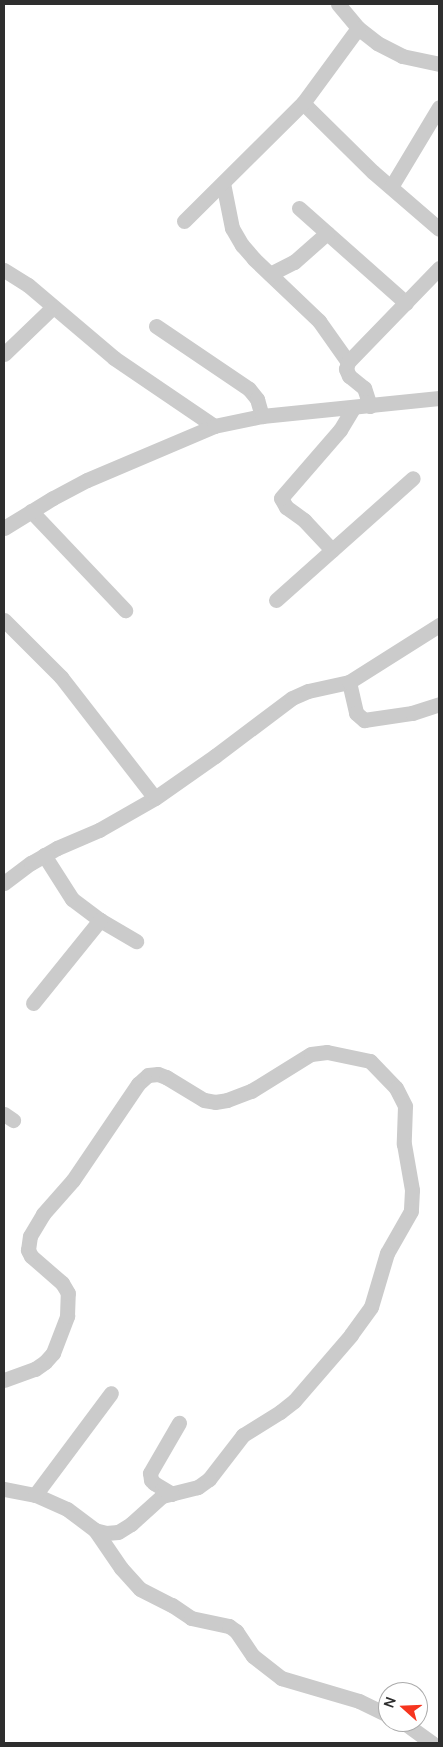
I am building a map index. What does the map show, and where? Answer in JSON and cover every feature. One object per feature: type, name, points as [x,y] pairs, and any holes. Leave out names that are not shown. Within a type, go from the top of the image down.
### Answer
[{"type":"street","points":[[338,4],[358,28],[377,43],[402,56],[439,64]]},
{"type":"street","points":[[184,221],[304,103],[358,28]]},
{"type":"street","points":[[304,103],[345,146],[439,229]]},
{"type":"street","points":[[391,187],[439,107]]},
{"type":"street","points":[[223,183],[232,228],[242,245],[319,321],[348,362]]},
{"type":"street","points":[[299,208],[406,303]]},
{"type":"street","points":[[270,274],[294,262],[327,233]]},
{"type":"street","points":[[370,406],[364,388],[348,376],[346,369],[348,362],[439,268]]},
{"type":"street","points":[[4,270],[28,285],[114,358],[214,426]]},
{"type":"street","points":[[4,354],[53,308]]},
{"type":"street","points":[[156,326],[249,389],[257,399],[262,416]]},
{"type":"street","points":[[4,528],[87,480],[214,426],[262,416],[439,399]]},
{"type":"street","points":[[332,550],[304,520],[286,507],[281,498],[340,430],[353,408]]},
{"type":"street","points":[[276,600],[413,478]]},
{"type":"street","points":[[31,511],[125,610]]},
{"type":"street","points":[[4,620],[61,678],[155,798]]},
{"type":"street","points":[[4,883],[44,856],[99,830],[155,798],[292,698],[308,690],[349,682],[439,625]]},
{"type":"street","points":[[349,682],[356,713],[364,720],[412,713],[439,704]]},
{"type":"street","points":[[44,856],[72,899],[100,920],[136,941]]},
{"type":"street","points":[[33,1003],[100,920]]},
{"type":"street","points":[[4,1380],[34,1369],[53,1353],[67,1316],[68,1293],[62,1283],[31,1256],[28,1250],[30,1236],[47,1209],[73,1180],[138,1084],[148,1076],[158,1074],[166,1077],[195,1096],[215,1102],[228,1100],[250,1091],[319,1052],[370,1061],[396,1088],[404,1106],[404,1144],[413,1202],[406,1223],[387,1253],[371,1307],[351,1335],[294,1401],[243,1435],[209,1479],[198,1487],[154,1501],[131,1524],[118,1532],[106,1533],[95,1530]]},
{"type":"street","points":[[35,1494],[111,1393]]},
{"type":"street","points":[[172,1494],[154,1483],[151,1480],[150,1473],[179,1423]]},
{"type":"street","points":[[4,1490],[35,1494],[67,1509],[95,1530],[121,1568],[140,1589],[172,1605],[191,1618],[229,1626],[236,1631],[253,1656],[281,1678],[352,1699],[378,1711]]},
{"type":"street","points":[[416,1732],[432,1743]]}]
